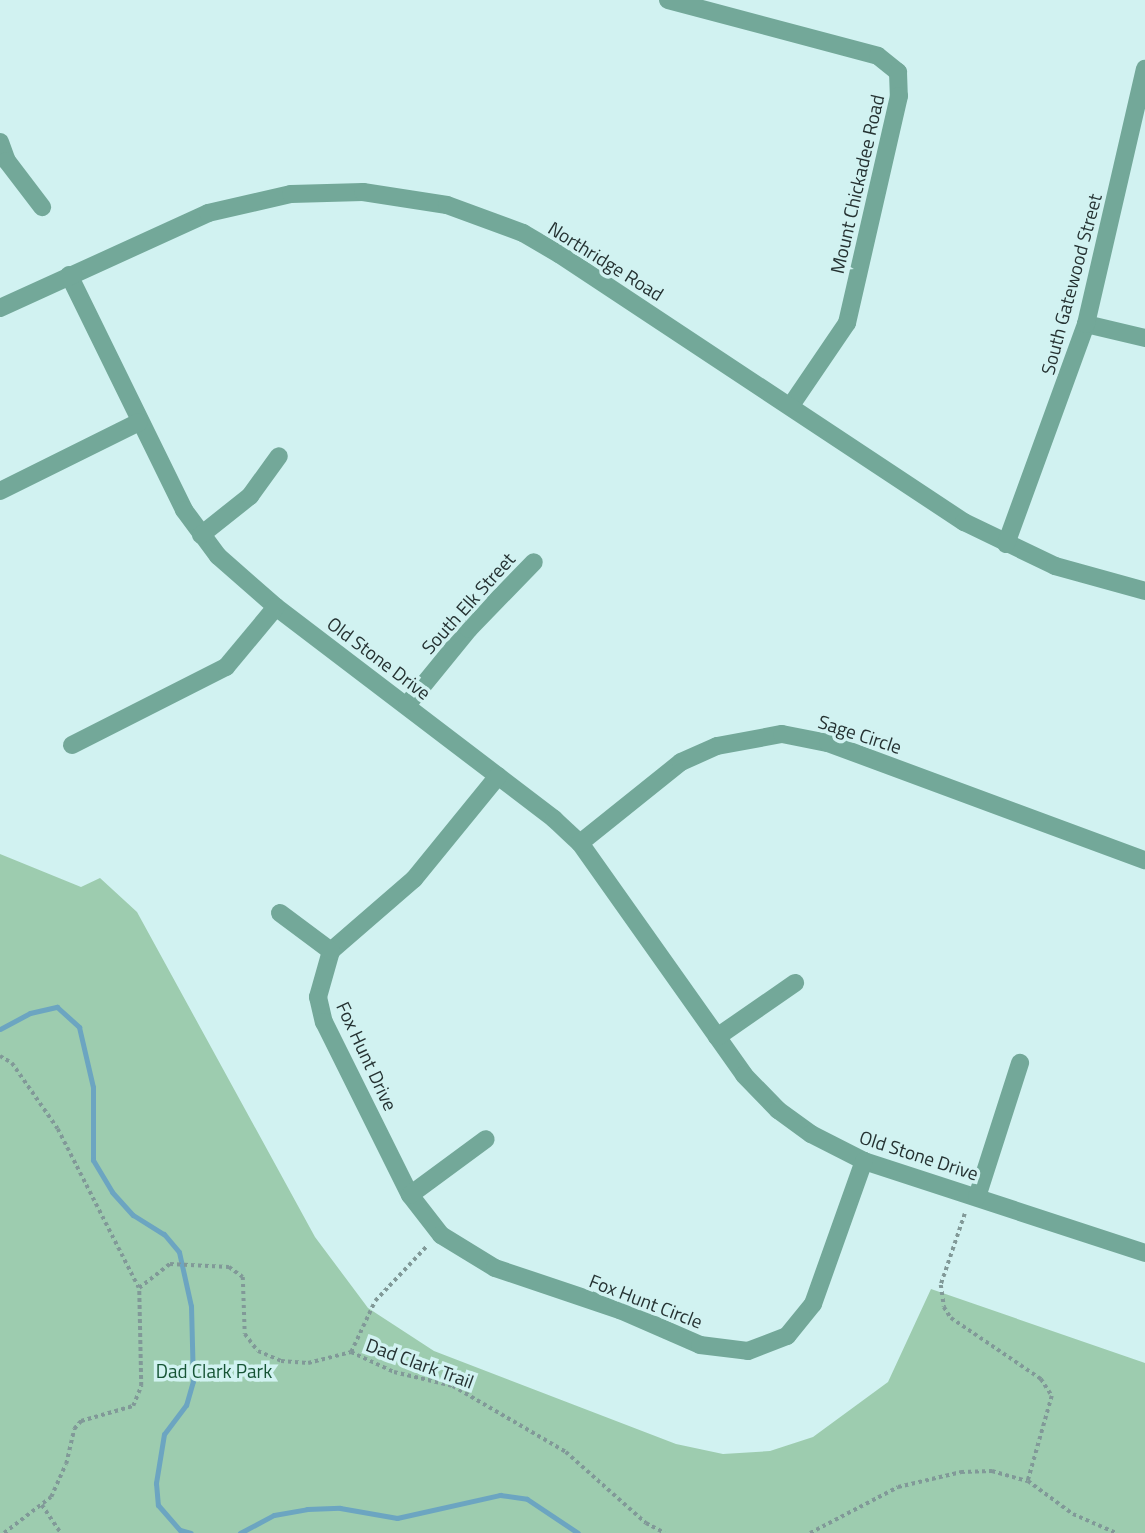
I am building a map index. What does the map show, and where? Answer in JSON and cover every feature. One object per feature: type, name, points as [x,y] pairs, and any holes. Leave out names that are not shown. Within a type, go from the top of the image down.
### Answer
[{"type":"street","name":"Mount Chickadee Road","points":[[668,0],[878,57],[898,72],[899,96],[847,323],[792,404]]},
{"type":"street","name":"South Gatewood Street","points":[[1006,544],[1087,324],[1142,96],[1145,69]]},
{"type":"street","points":[[0,142],[7,161],[42,208]]},
{"type":"street","name":"Northridge Road","points":[[0,308],[208,213],[291,194],[400,196],[447,205],[523,233],[792,404],[964,522],[1055,566],[1145,591]]},
{"type":"street","name":"Old Stone Drive","points":[[69,275],[139,422],[201,535],[276,607],[407,705],[580,843],[717,1037],[778,1110],[811,1134],[864,1161],[1145,1252]]},
{"type":"street","points":[[1087,324],[1145,338]]},
{"type":"street","points":[[0,491],[139,422]]},
{"type":"street","points":[[201,535],[250,496],[279,456]]},
{"type":"street","name":"South Elk Street","points":[[407,705],[469,629],[534,562]]},
{"type":"street","points":[[72,745],[226,667],[276,607]]},
{"type":"street","name":"Sage Circle","points":[[580,843],[681,762],[717,746],[782,734],[828,743],[1145,860]]},
{"type":"street","points":[[280,913],[331,951],[414,879],[498,776]]},
{"type":"street","name":"Fox Hunt Drive","points":[[331,951],[318,997],[324,1022],[410,1195]]},
{"type":"street","points":[[717,1037],[795,983]]},
{"type":"street","points":[[973,1196],[1020,1063]]},
{"type":"street","points":[[410,1195],[486,1139]]},
{"type":"street","name":"Fox Hunt Circle","points":[[410,1195],[440,1235],[495,1268],[620,1310],[700,1345],[748,1351],[787,1336],[813,1304],[864,1161]]},
{"type":"path","points":[[0,1056],[12,1063],[58,1129],[139,1288],[143,1343],[138,1396],[126,1410],[90,1417],[74,1429],[66,1464],[42,1505],[4,1533]]},
{"type":"path","points":[[973,1196],[941,1284],[944,1307],[951,1318],[1041,1379],[1052,1396],[1028,1481]]},
{"type":"path","points":[[351,1352],[375,1301],[440,1235]]},
{"type":"path","name":"Dad Clark Trail","points":[[139,1288],[170,1264],[194,1263],[229,1267],[243,1276],[245,1334],[258,1351],[281,1361],[308,1363],[351,1352],[394,1372],[453,1386],[575,1458],[646,1523],[665,1533]]},
{"type":"path","points":[[810,1533],[898,1487],[930,1477],[992,1471],[1028,1481],[1073,1514],[1116,1533]]},
{"type":"path","points":[[42,1505],[60,1531]]},
{"type":"green space","name":"Dad Clark Park","points":[[0,854],[81,887],[100,878],[137,912],[315,1237],[368,1308],[434,1351],[676,1444],[723,1454],[770,1451],[813,1437],[888,1382],[931,1289],[1145,1363],[1145,1533],[0,1533]]},
{"type":"waterway","points":[[0,1029],[30,1013],[57,1007],[79,1027],[93,1087],[93,1160],[112,1192],[133,1215],[164,1234],[179,1252],[191,1306],[193,1381],[186,1405],[164,1434],[156,1483],[158,1505],[180,1530],[191,1533]]},
{"type":"waterway","points":[[240,1533],[274,1515],[307,1509],[340,1508],[397,1518],[500,1495],[527,1499],[578,1533]]}]
